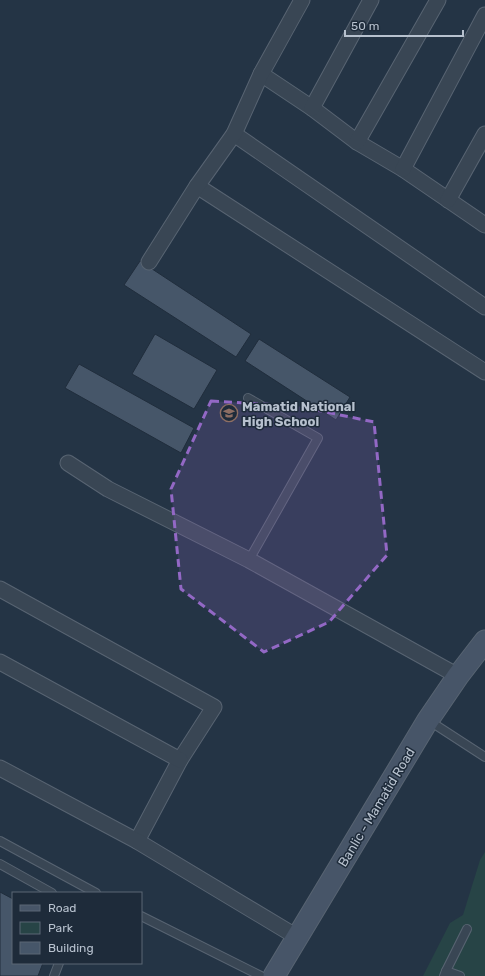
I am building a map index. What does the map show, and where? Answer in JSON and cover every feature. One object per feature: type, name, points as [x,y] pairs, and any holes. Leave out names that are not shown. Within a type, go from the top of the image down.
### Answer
[{"type":"main road","name":"Banlic - Mamatid Road","points":[[274,976],[428,720],[458,676],[485,641]]},
{"type":"street","points":[[149,262],[197,186],[234,134],[261,74],[302,0]]},
{"type":"street","points":[[312,108],[371,0]]},
{"type":"street","points":[[357,142],[438,0]]},
{"type":"street","points":[[403,169],[485,15]]},
{"type":"street","points":[[261,74],[312,108],[357,142],[403,169],[485,225]]},
{"type":"street","points":[[234,134],[485,307]]},
{"type":"street","points":[[448,200],[485,134]]},
{"type":"street","points":[[197,186],[485,372]]},
{"type":"street","points":[[68,463],[108,489],[249,560],[458,676]]},
{"type":"street","points":[[0,589],[214,707],[180,760],[137,841]]},
{"type":"street","points":[[0,662],[180,760]]},
{"type":"street","points":[[0,768],[137,841],[297,937]]},
{"type":"lane","points":[[248,398],[318,438],[249,560]]},
{"type":"lane","points":[[428,720],[485,756]]},
{"type":"lane","points":[[0,842],[94,892]]},
{"type":"lane","points":[[0,864],[50,892]]},
{"type":"lane","points":[[142,916],[261,976]]},
{"type":"lane","points":[[460,976],[445,974],[467,929]]},
{"type":"lane","points":[[54,976],[59,964]]},
{"type":"highlighted area","points":[[211,401],[297,406],[374,422],[387,555],[329,622],[264,652],[181,589],[171,489]]},
{"type":"green space","points":[[485,852],[485,976],[423,976],[450,923],[463,915],[480,860]]},
{"type":"building","points":[[140,261],[251,334],[236,357],[124,285]]},
{"type":"building","points":[[155,334],[217,370],[194,409],[132,374]]},
{"type":"building","name":"Mamatid National High School","points":[[259,339],[350,397],[336,420],[245,361]]},
{"type":"building","points":[[79,364],[194,428],[181,453],[65,388]]},
{"type":"building","points":[[0,892],[12,898],[12,964],[43,964],[38,976],[0,976]]},
{"type":"place","name":"Mamatid National High School","points":[[229,413]]}]
